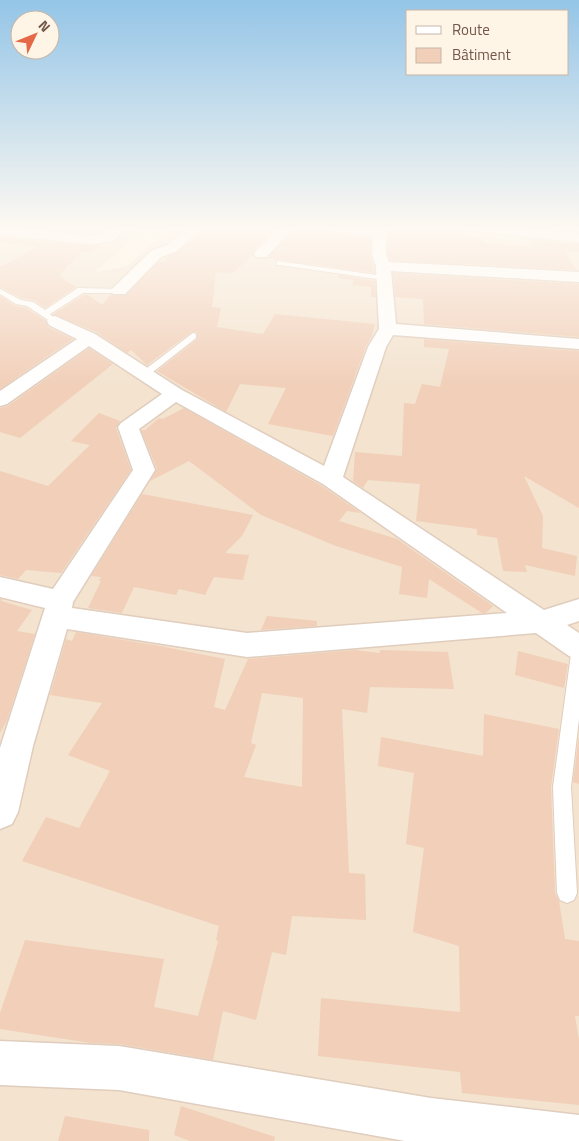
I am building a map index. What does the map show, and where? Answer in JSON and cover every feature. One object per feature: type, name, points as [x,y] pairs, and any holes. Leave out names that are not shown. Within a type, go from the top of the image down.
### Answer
[{"type":"street","points":[[119,291],[130,280]]},
{"type":"street","points":[[331,478],[377,347],[388,329],[384,280]]},
{"type":"street","points":[[50,318],[89,338],[146,373],[174,394],[331,478],[579,648]]},
{"type":"street","points":[[388,329],[579,344]]},
{"type":"street","points":[[0,400],[89,338]]},
{"type":"street","points":[[0,812],[58,609],[144,470],[128,427],[174,394]]},
{"type":"street","points":[[0,587],[58,609],[247,645],[539,622],[579,610]]},
{"type":"street","points":[[0,1063],[119,1068],[431,1122],[579,1139]]},
{"type":"lane","points":[[0,291],[19,302],[30,304],[50,318],[81,290],[119,291]]},
{"type":"lane","points":[[146,373],[193,336]]},
{"type":"lane","points":[[567,893],[562,787],[579,654]]},
{"type":"shaded area","points":[[0,280],[579,280],[579,1141],[0,1141]]},
{"type":"building","points":[[0,280],[66,280],[76,287],[45,308],[34,300],[22,298],[0,287]]},
{"type":"building","points":[[140,280],[215,280],[212,307],[221,308],[217,327],[263,334],[275,314],[375,324],[333,436],[268,424],[286,388],[240,384],[226,412],[157,371],[197,339],[197,332],[192,332],[147,365],[131,350],[127,353],[96,332],[53,314],[84,295],[88,295],[102,305],[110,295],[126,295]]},
{"type":"building","points":[[354,280],[375,281],[376,297],[371,297],[371,287],[352,285]]},
{"type":"building","points":[[394,280],[516,280],[579,284],[579,337],[424,324],[423,299],[395,297]]},
{"type":"building","points":[[0,296],[15,306],[26,308],[45,320],[48,327],[73,339],[0,389]]},
{"type":"building","points":[[424,339],[579,351],[579,508],[524,476],[543,516],[542,548],[577,556],[575,576],[525,565],[527,572],[503,571],[497,538],[477,535],[477,529],[416,521],[420,484],[368,480],[363,488],[353,481],[355,452],[402,456],[404,403],[415,404],[422,384],[440,387],[449,349],[424,347]]},
{"type":"building","points":[[89,348],[113,364],[20,438],[0,432],[0,408],[8,406]]},
{"type":"building","points":[[184,408],[322,486],[361,513],[347,511],[339,521],[397,539],[493,606],[486,613],[482,613],[429,579],[427,598],[399,594],[402,567],[336,546],[261,515],[189,461],[150,481],[157,469],[141,430],[145,430],[159,418],[163,419]]},
{"type":"building","points":[[99,413],[120,421],[116,428],[131,470],[61,573],[26,570],[18,579],[0,575],[0,471],[48,486],[90,445],[71,441]]},
{"type":"building","points":[[142,494],[253,515],[242,536],[225,553],[249,555],[243,580],[214,577],[205,595],[179,589],[176,595],[134,587],[122,613],[88,608],[101,581],[99,580],[101,577],[91,576]]},
{"type":"building","points":[[0,599],[2,599],[1,601],[32,610],[17,631],[35,634],[7,720],[0,733]]},
{"type":"building","points":[[267,616],[317,621],[317,626],[261,630]]},
{"type":"building","points":[[76,632],[225,659],[214,707],[225,710],[248,659],[355,650],[380,653],[380,650],[448,652],[454,689],[370,687],[367,713],[342,709],[349,873],[365,874],[366,920],[292,916],[286,955],[272,952],[256,1020],[223,1011],[213,1060],[119,1044],[91,1043],[0,1029],[0,1013],[25,940],[164,959],[154,1007],[198,1016],[218,941],[216,940],[219,926],[22,861],[46,817],[79,828],[110,771],[68,755],[102,703],[50,695],[66,639],[72,641]],"holes":[[[262,693],[303,698],[302,787],[244,777],[256,745],[251,743]]]},
{"type":"building","points":[[518,651],[568,664],[564,688],[515,675]]},
{"type":"building","points":[[484,714],[559,729],[551,787],[555,893],[559,901],[565,939],[579,941],[579,1016],[575,1016],[579,1040],[579,1105],[462,1093],[460,1072],[318,1056],[321,998],[460,1012],[459,946],[413,932],[424,848],[406,844],[414,773],[378,766],[381,737],[483,756]]},
{"type":"building","points":[[579,735],[579,784],[573,782]]},
{"type":"building","points":[[181,1106],[275,1137],[274,1141],[190,1141],[174,1135]]},
{"type":"building","points":[[65,1116],[149,1130],[149,1141],[58,1141]]}]
